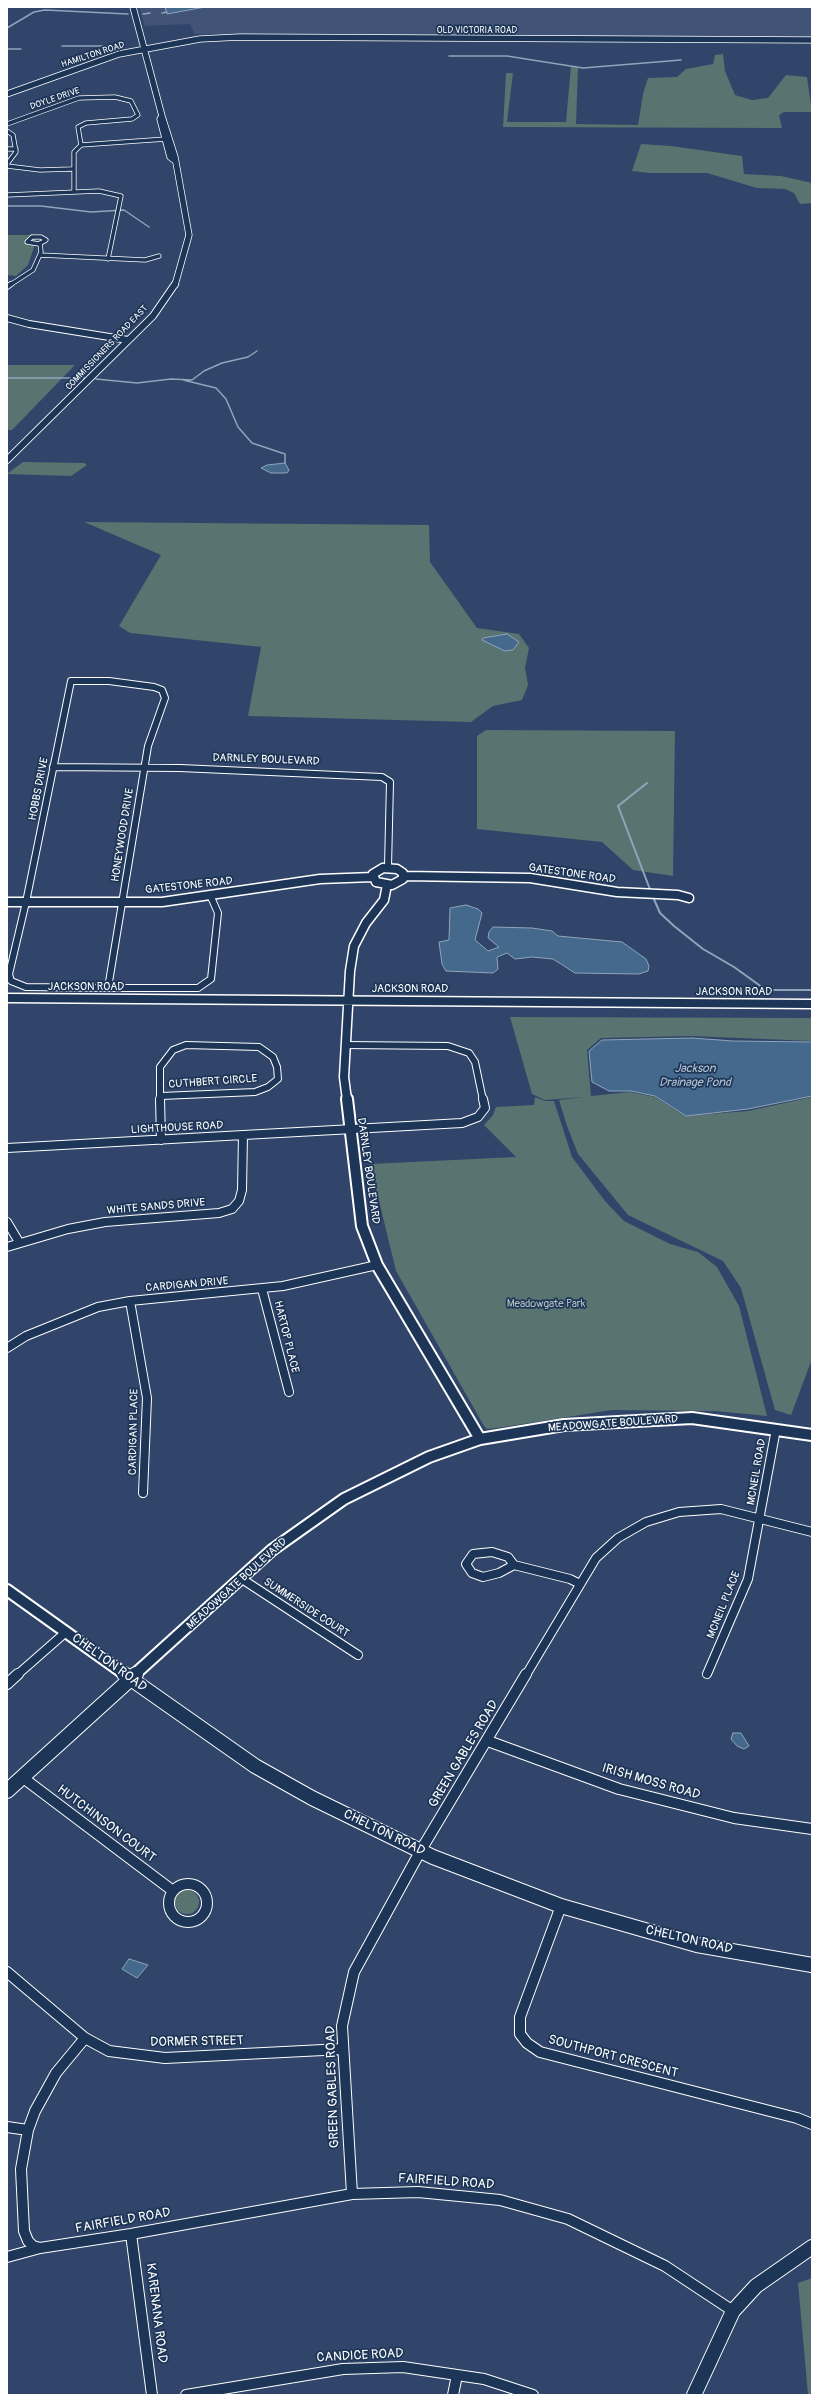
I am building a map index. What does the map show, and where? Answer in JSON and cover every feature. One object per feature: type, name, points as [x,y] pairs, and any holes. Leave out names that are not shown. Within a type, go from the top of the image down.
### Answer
[{"type":"street","points":[[133,7],[143,48]]},
{"type":"street","points":[[135,40],[140,34]]},
{"type":"street","name":"OLD VICTORIA ROAD","points":[[143,48],[200,39],[240,37],[812,40]]},
{"type":"street","points":[[119,54],[130,45]]},
{"type":"street","name":"HAMILTON ROAD","points":[[7,94],[119,54],[143,48]]},
{"type":"street","name":"COMMISSIONERS ROAD EAST","points":[[7,460],[153,316],[172,290],[183,262],[188,235],[183,199],[174,157],[143,48]]},
{"type":"street","name":"DOYLE DRIVE","points":[[7,124],[79,98],[95,96],[115,97],[131,101],[138,115],[132,119],[86,123],[78,127],[81,145]]},
{"type":"street","name":"COMMISSIONERS ROAD EAST","points":[[162,116],[160,119],[170,157],[174,160]]},
{"type":"street","points":[[7,131],[13,135],[16,149],[7,165],[40,170],[72,169]]},
{"type":"street","points":[[74,192],[72,169],[74,152],[81,145],[166,139]]},
{"type":"street","points":[[7,149],[16,149]]},
{"type":"street","points":[[7,195],[99,191],[121,196],[108,259]]},
{"type":"street","points":[[7,287],[33,270],[40,255],[40,243]]},
{"type":"street","points":[[40,255],[70,255],[108,259],[145,260],[159,256]]},
{"type":"street","points":[[7,318],[29,324],[128,340]]},
{"type":"street","name":"HONEYWOOD DRIVE","points":[[71,681],[108,681],[154,687],[162,690],[165,698],[148,746],[108,988]]},
{"type":"street","name":"HOBBS DRIVE","points":[[71,681],[26,902],[9,974],[11,981],[26,987],[108,988]]},
{"type":"street","name":"DARNLEY BOULEVARD","points":[[53,768],[144,768],[382,777],[390,782],[388,867]]},
{"type":"street","points":[[388,867],[397,869],[404,876],[397,884],[387,885],[379,883],[373,877],[379,869],[388,867]]},
{"type":"street","name":"GATESTONE ROAD","points":[[404,876],[530,878],[617,892],[678,894],[689,898]]},
{"type":"street","name":"GATESTONE ROAD","points":[[7,902],[162,902],[320,879],[373,877]]},
{"type":"street","name":"DARNLEY BOULEVARD","points":[[387,885],[384,900],[366,923],[354,946],[350,971],[344,1077],[349,1129],[362,1226],[377,1265],[480,1440]]},
{"type":"street","points":[[108,988],[198,988],[211,979],[218,913],[211,896]]},
{"type":"street","name":"JACKSON ROAD","points":[[7,998],[812,1004]]},
{"type":"street","name":"CUTHBERT CIRCLE","points":[[161,1096],[255,1092],[268,1087],[278,1079],[277,1067],[273,1057],[259,1047],[242,1045],[186,1045],[173,1050],[160,1067],[161,1140]]},
{"type":"street","name":"LIGHTHOUSE ROAD","points":[[7,1148],[462,1123],[478,1117],[485,1108],[475,1062],[469,1053],[448,1046],[345,1045]]},
{"type":"street","name":"WHITE SANDS DRIVE","points":[[7,1247],[19,1242],[68,1229],[104,1222],[218,1213],[232,1209],[239,1201],[242,1190],[243,1135]]},
{"type":"street","points":[[7,1222],[19,1242]]},
{"type":"street","name":"CARDIGAN DRIVE","points":[[7,1348],[26,1336],[71,1316],[98,1307],[130,1301],[262,1289],[377,1265]]},
{"type":"street","name":"HARTOP PLACE","points":[[262,1289],[289,1392]]},
{"type":"street","name":"CARDIGAN PLACE","points":[[130,1301],[147,1398],[143,1492]]},
{"type":"street","name":"MEADOWGATE BOULEVARD","points":[[7,1791],[242,1579],[272,1550],[344,1499],[429,1457],[480,1440],[564,1425],[692,1418],[812,1435]]},
{"type":"street","name":"MCNEIL ROAD","points":[[759,1518],[776,1430]]},
{"type":"street","name":"GREEN GABLES ROAD","points":[[352,2194],[342,2026],[354,1972],[421,1850],[488,1741],[596,1558],[618,1538],[646,1522],[679,1512],[721,1509],[812,1532]]},
{"type":"street","name":"MCNEIL PLACE","points":[[707,1674],[748,1579],[759,1518]]},
{"type":"street","points":[[514,1565],[495,1575],[483,1577],[472,1573],[466,1564],[473,1554],[482,1551],[508,1557],[514,1565],[570,1579],[580,1584]]},
{"type":"street","name":"SUMMERSIDE COURT","points":[[242,1579],[358,1656]]},
{"type":"street","name":"CHELTON ROAD","points":[[7,1590],[209,1735],[262,1769],[312,1798],[454,1866],[561,1906],[697,1945],[812,1965]]},
{"type":"street","points":[[7,1684],[66,1632]]},
{"type":"street","name":"IRISH MOSS ROAD","points":[[488,1741],[620,1789],[734,1818],[812,1829]]},
{"type":"street","name":"HUTCHINSON COURT","points":[[22,1777],[173,1891]]},
{"type":"street","points":[[185,1885],[199,1887],[207,1896],[207,1908],[199,1918],[192,1920],[179,1920],[170,1913],[167,1907],[169,1896],[173,1891],[185,1885]]},
{"type":"street","name":"SOUTHPORT CRESCENT","points":[[561,1906],[520,2017],[520,2034],[527,2043],[540,2052],[797,2118],[812,2124]]},
{"type":"street","name":"DORMER STREET","points":[[7,1972],[85,2038],[109,2051],[165,2058],[343,2049]]},
{"type":"street","points":[[40,2248],[32,2246],[24,2231],[21,2170],[28,2130],[36,2111],[56,2074],[85,2038]]},
{"type":"street","points":[[7,2127],[28,2130]]},
{"type":"street","name":"FAIRFIELD ROAD","points":[[7,2257],[40,2248],[132,2234],[352,2194],[418,2192],[500,2200],[568,2219],[665,2266],[732,2310]]},
{"type":"street","name":"KARENANA ROAD","points":[[132,2234],[152,2395]]},
{"type":"street","points":[[694,2395],[732,2310],[756,2286],[812,2247]]},
{"type":"street","name":"CANDICE ROAD","points":[[186,2395],[343,2369],[403,2366],[457,2374],[484,2380],[533,2395]]},
{"type":"street","points":[[453,2395],[457,2374]]},
{"type":"shaded area","points":[[139,7],[812,7],[812,38],[195,34],[190,24],[145,26]]},
{"type":"green space","points":[[723,54],[725,71],[735,95],[752,100],[768,98],[786,75],[807,77],[812,112],[784,112],[779,115],[782,128],[503,127],[506,73],[513,73],[507,122],[566,122],[571,66],[578,68],[576,124],[638,125],[643,94],[648,78],[677,77],[686,69],[713,64],[715,55]]},
{"type":"green space","points":[[641,144],[671,146],[742,156],[744,174],[781,176],[812,183],[812,203],[800,204],[794,193],[785,189],[757,188],[707,173],[649,173],[632,171]]},
{"type":"green space","points":[[7,235],[38,235],[28,265],[16,276],[7,275]]},
{"type":"green space","points":[[7,365],[75,365],[12,430],[7,430]]},
{"type":"green space","points":[[23,462],[84,463],[87,465],[71,476],[7,474]]},
{"type":"green space","points":[[84,522],[429,525],[430,562],[477,628],[519,634],[529,648],[525,668],[528,685],[522,700],[493,706],[471,722],[248,716],[261,647],[130,633],[119,626],[161,555]]},
{"type":"green space","points":[[486,730],[675,731],[673,876],[633,870],[602,842],[477,829],[477,736]]},
{"type":"green space","points":[[510,1017],[812,1018],[812,1041],[692,1036],[601,1038],[587,1050],[591,1096],[630,1092],[655,1097],[685,1116],[748,1111],[812,1097],[812,1359],[791,1415],[775,1410],[741,1288],[723,1261],[628,1215],[578,1154],[567,1126],[559,1100],[584,1097],[545,1100],[532,1094]]},
{"type":"green space","name":"Meadowgate Park","points":[[535,1097],[545,1101],[554,1101],[572,1157],[605,1201],[624,1221],[670,1244],[698,1252],[717,1267],[739,1306],[767,1416],[715,1411],[612,1410],[497,1428],[487,1429],[484,1426],[396,1271],[370,1164],[516,1157],[484,1125],[493,1115],[496,1107],[534,1105]]},
{"type":"green space","points":[[187,1890],[195,1894],[199,1902],[195,1910],[187,1914],[179,1910],[175,1902],[179,1894]]},
{"type":"green space","points":[[812,2278],[812,2395],[808,2395],[798,2283]]},
{"type":"water","points":[[165,7],[205,7],[167,14]]},
{"type":"water","points":[[285,463],[289,470],[287,473],[271,473],[261,468],[267,465]]},
{"type":"water","points":[[507,634],[519,642],[513,650],[505,651],[482,640],[483,638]]},
{"type":"water","points":[[466,905],[478,909],[482,913],[475,940],[488,951],[499,947],[488,938],[489,932],[493,927],[532,928],[552,931],[558,936],[622,942],[646,959],[649,966],[648,971],[639,974],[575,973],[553,959],[532,957],[515,959],[507,953],[497,957],[498,969],[493,973],[446,971],[442,964],[439,942],[449,940],[450,908]]},
{"type":"water","name":"Jackson Drainage Pond","points":[[692,1038],[733,1041],[812,1042],[812,1096],[748,1109],[686,1116],[655,1096],[631,1091],[609,1091],[592,1082],[589,1051],[602,1040]]},
{"type":"water","points":[[733,1733],[741,1733],[749,1746],[744,1749],[737,1746],[731,1739]]},
{"type":"water","points":[[129,1959],[148,1965],[137,1978],[122,1969]]},
{"type":"waterway","points":[[7,28],[34,12],[45,10],[128,14]]},
{"type":"waterway","points":[[162,13],[167,12]]},
{"type":"waterway","points":[[143,14],[150,13]]},
{"type":"waterway","points":[[62,46],[121,46]]},
{"type":"waterway","points":[[7,49],[21,49]]},
{"type":"waterway","points":[[449,56],[507,56],[583,68],[681,60]]},
{"type":"waterway","points":[[7,206],[41,206],[91,212],[124,210],[149,227]]},
{"type":"waterway","points":[[96,379],[137,383],[171,379],[192,380],[204,371],[222,363],[248,357],[257,351]]},
{"type":"waterway","points":[[7,378],[85,378]]},
{"type":"waterway","points":[[183,380],[216,388],[226,399],[238,427],[252,443],[285,454],[285,463]]},
{"type":"waterway","points":[[647,783],[618,806],[651,892]]},
{"type":"waterway","points":[[653,897],[660,913],[674,926],[703,949],[734,967],[766,990],[812,990]]}]
